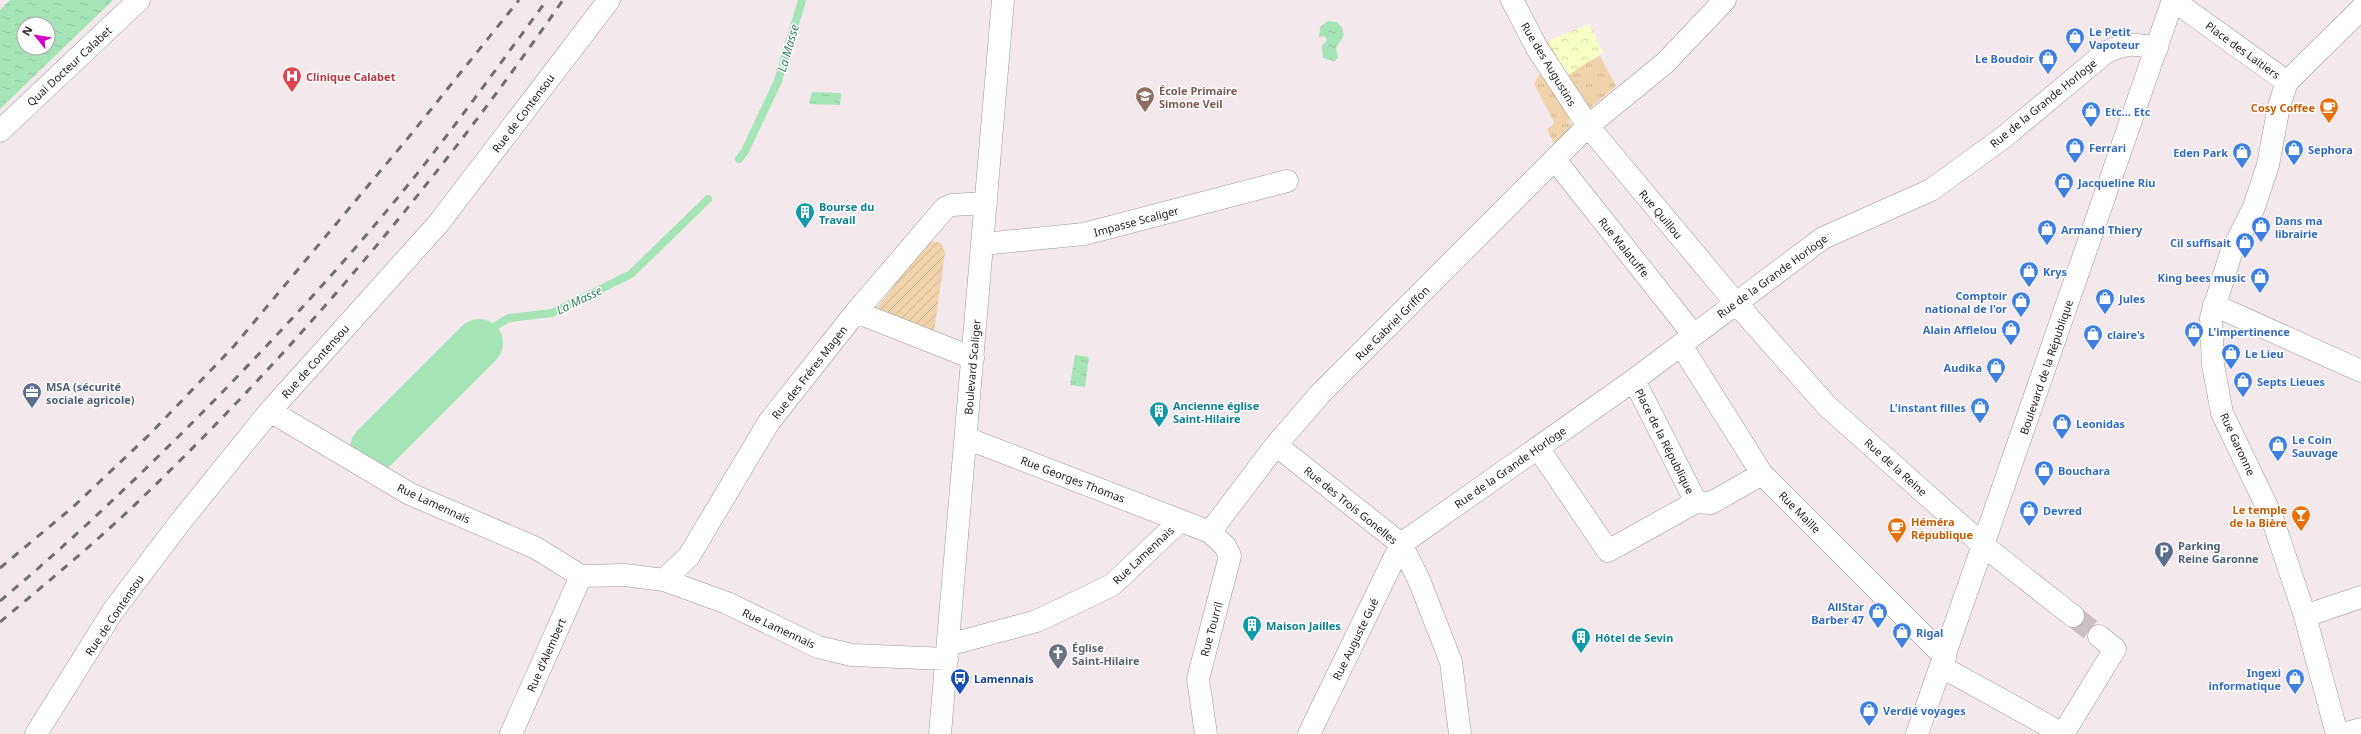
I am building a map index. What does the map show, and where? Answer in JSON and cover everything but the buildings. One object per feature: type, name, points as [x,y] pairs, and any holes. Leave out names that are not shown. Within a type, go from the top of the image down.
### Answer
[{"type":"street","name":"Quai Docteur Calabet","points":[[0,131],[138,0]]},
{"type":"street","name":"Rue de Contensou","points":[[36,734],[113,611],[181,521],[270,412],[438,224],[609,0]]},
{"type":"street","name":"Boulevard Scaliger","points":[[940,734],[1003,0]]},
{"type":"street","name":"Rue des Augustins","points":[[1512,0],[1537,48],[1588,126]]},
{"type":"street","name":"Rue Gabriel Griffon","points":[[1210,532],[1276,445],[1321,393],[1588,126],[1665,63],[1725,0]]},
{"type":"street","name":"Boulevard de la République","points":[[1917,734],[1944,662],[2173,0]]},
{"type":"street","name":"Place des Laitiers","points":[[2173,0],[2287,82],[2361,9]]},
{"type":"street","name":"Rue de la Grande Horloge","points":[[1401,544],[1634,380],[1734,302],[1823,238],[1931,190],[2004,137],[2105,53],[2121,44],[2130,43],[2156,48]]},
{"type":"street","name":"Rue Garonne","points":[[2287,82],[2279,106],[2268,165],[2256,200],[2231,253],[2214,305],[2211,318],[2213,365],[2222,413],[2271,515],[2305,616],[2337,734]]},
{"type":"street","name":"Rue Quillou","points":[[1588,126],[1734,302]]},
{"type":"street","name":"Rue Malatuffe","points":[[1555,160],[1687,339]]},
{"type":"street","name":"Impasse Scaliger","points":[[983,244],[1084,234],[1287,181]]},
{"type":"street","name":"Rue des Fréres Magen","points":[[664,580],[689,556],[769,422],[856,312],[944,208],[952,205],[986,203]]},
{"type":"street","name":"Rue de la Reine","points":[[1734,302],[1827,406],[1984,546],[2073,616]]},
{"type":"street","points":[[2214,305],[2361,372]]},
{"type":"street","points":[[856,312],[973,358]]},
{"type":"street","name":"Rue Maille","points":[[1687,339],[1762,474],[1944,662],[2063,734]]},
{"type":"street","name":"Place de la République","points":[[1634,380],[1696,502]]},
{"type":"street","name":"Rue Lamennais","points":[[270,412],[410,494],[536,548],[581,576],[624,575],[664,580],[727,603],[818,647],[852,655],[948,652],[1037,621],[1112,585],[1180,521]]},
{"type":"street","name":"Rue Georges Thomas","points":[[966,438],[1210,532]]},
{"type":"street","name":"Rue des Trois Gonelles","points":[[1276,445],[1401,544],[1419,580],[1451,662],[1460,734]]},
{"type":"street","name":"Place de la République","points":[[1538,448],[1608,551],[1696,502],[1710,503],[1762,474]]},
{"type":"street","name":"Rue Tourril","points":[[1206,734],[1198,679],[1230,556],[1225,546],[1210,532]]},
{"type":"street","name":"Rue Auguste Gué","points":[[1309,734],[1401,544]]},
{"type":"street","name":"Rue d'Alembert","points":[[511,734],[581,576]]},
{"type":"street","points":[[2305,616],[2361,597]]},
{"type":"street","points":[[2063,734],[2116,649],[2099,636]]},
{"type":"street","points":[[2343,734],[2361,729]]},
{"type":"green space","points":[[1589,24],[1603,52],[1567,76],[1548,41]]},
{"type":"green space","points":[[1562,38],[1578,67],[1600,56],[1616,86],[1589,109],[1544,43]]},
{"type":"green space","points":[[1541,71],[1574,114],[1568,121],[1572,126],[1556,148],[1547,129],[1554,124],[1553,120],[1534,84]]},
{"type":"green space","points":[[928,241],[941,243],[945,253],[934,332],[878,311],[877,308]]},
{"type":"water","points":[[10,0],[113,0],[56,55],[56,16],[16,16],[16,56],[55,56],[0,109],[0,10]]},
{"type":"water","points":[[1328,21],[1337,22],[1342,28],[1344,35],[1336,48],[1338,58],[1334,61],[1323,58],[1322,46],[1327,40],[1325,36],[1319,37],[1320,27]]},
{"type":"water","points":[[812,92],[841,93],[840,105],[809,104]]},
{"type":"water","points":[[1075,355],[1089,357],[1085,387],[1070,385]]},
{"type":"waterway","name":"La Masse","points":[[739,159],[745,151],[778,81],[802,0]]},
{"type":"waterway","name":"La Masse","points":[[479,343],[492,328],[509,318],[552,313],[631,274],[708,199]]},
{"type":"waterway","name":"La Masse","points":[[374,448],[479,343]]},
{"type":"tunnel","points":[[2073,616],[2099,636]]},
{"type":"railway","points":[[0,568],[73,507],[150,434],[234,346],[408,138],[519,0]]},
{"type":"railway","points":[[0,601],[75,535],[148,467],[222,393],[300,310],[375,225],[418,172],[456,124],[547,0]]},
{"type":"railway","points":[[0,622],[129,511],[204,437],[260,378],[367,257],[418,195],[468,131],[563,0]]},
{"type":"place","name":"Le Petit Vapoteur","points":[[2075,54]]},
{"type":"place","name":"Le Boudoir","points":[[2048,75]]},
{"type":"place","name":"Clinique Calabet","points":[[292,93]]},
{"type":"place","name":"École Primaire Simone Veil","points":[[1145,113]]},
{"type":"place","name":"Cosy Coffee","points":[[2329,124]]},
{"type":"place","name":"Etc... Etc","points":[[2091,128]]},
{"type":"place","name":"Ferrari","points":[[2075,164]]},
{"type":"place","name":"Sephora","points":[[2294,166]]},
{"type":"place","name":"Eden Park","points":[[2242,169]]},
{"type":"place","name":"Jacqueline Riu","points":[[2064,199]]},
{"type":"place","name":"Bourse du Travail","points":[[805,229]]},
{"type":"place","name":"Dans ma librairie","points":[[2261,243]]},
{"type":"place","name":"Armand Thiery","points":[[2047,246]]},
{"type":"place","name":"Cil suffisait","points":[[2245,259]]},
{"type":"place","name":"Krys","points":[[2029,288]]},
{"type":"place","name":"King bees music","points":[[2260,294]]},
{"type":"place","name":"Jules","points":[[2105,315]]},
{"type":"place","name":"Comptoir national de l'or","points":[[2021,318]]},
{"type":"place","name":"Alain Afflelou","points":[[2011,346]]},
{"type":"place","name":"L'impertinence","points":[[2194,348]]},
{"type":"place","name":"claire's","points":[[2093,351]]},
{"type":"place","name":"Le Lieu","points":[[2231,370]]},
{"type":"place","name":"Audika","points":[[1996,384]]},
{"type":"place","name":"Septs Lieues","points":[[2243,398]]},
{"type":"place","name":"MSA (sécurité sociale agricole)","points":[[32,409]]},
{"type":"place","name":"L'instant filles","points":[[1980,424]]},
{"type":"place","name":"Ancienne église Saint-Hilaire","points":[[1159,428]]},
{"type":"place","name":"Leonidas","points":[[2062,440]]},
{"type":"place","name":"Le Coin Sauvage","points":[[2278,462]]},
{"type":"place","name":"Bouchara","points":[[2044,487]]},
{"type":"place","name":"Devred","points":[[2029,527]]},
{"type":"place","name":"Le temple de la Bière","points":[[2301,532]]},
{"type":"place","name":"Héméra République","points":[[1897,544]]},
{"type":"place","name":"Parking Reine Garonne","points":[[2164,568]]},
{"type":"place","name":"AllStar Barber 47","points":[[1878,629]]},
{"type":"place","name":"Maison Jailles","points":[[1252,642]]},
{"type":"place","name":"Rigal","points":[[1902,649]]},
{"type":"place","name":"Hôtel de Sevin","points":[[1581,654]]},
{"type":"place","name":"Église Saint-Hilaire","points":[[1058,670]]},
{"type":"place","name":"Lamennais","points":[[960,695]]},
{"type":"place","name":"Ingexi informatique","points":[[2295,695]]},
{"type":"place","name":"Verdié voyages","points":[[1869,727]]}]
